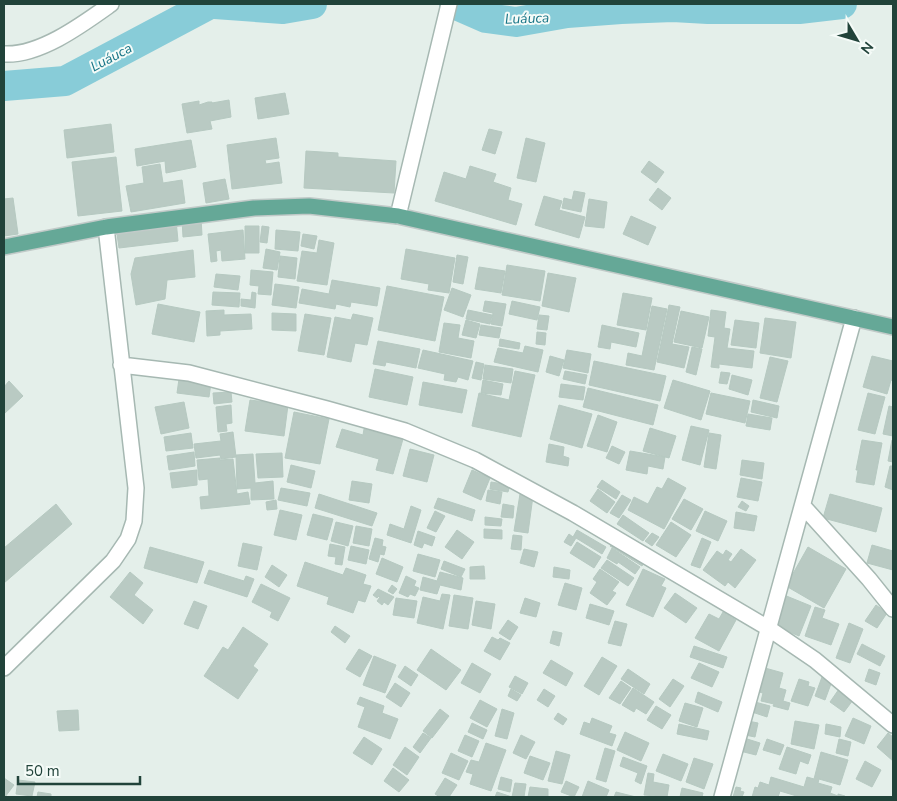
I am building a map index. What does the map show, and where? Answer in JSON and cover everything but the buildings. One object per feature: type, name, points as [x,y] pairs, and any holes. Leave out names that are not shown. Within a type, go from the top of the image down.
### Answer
[{"type":"main road","points":[[4,246],[106,227],[254,208],[309,206],[398,216],[893,326]]},
{"type":"street","points":[[4,54],[16,55],[45,44],[84,23],[112,4]]},
{"type":"street","points":[[398,216],[449,4]]},
{"type":"street","points":[[4,668],[112,561],[128,539],[134,522],[136,488],[106,227]]},
{"type":"street","points":[[722,797],[854,318]]},
{"type":"street","points":[[121,366],[189,374],[327,409],[405,431],[475,460],[557,504],[768,628],[815,660],[892,718]]},
{"type":"street","points":[[803,506],[869,579],[893,609]]},
{"type":"waterway","name":"Luáuca","points":[[4,86],[65,81],[210,4]]},
{"type":"waterway","name":"Luáuca","points":[[215,4],[283,9],[312,4]]},
{"type":"waterway","name":"Luáuca","points":[[454,4],[486,18],[516,22],[567,13],[621,9],[673,7],[799,9],[842,4]]}]
